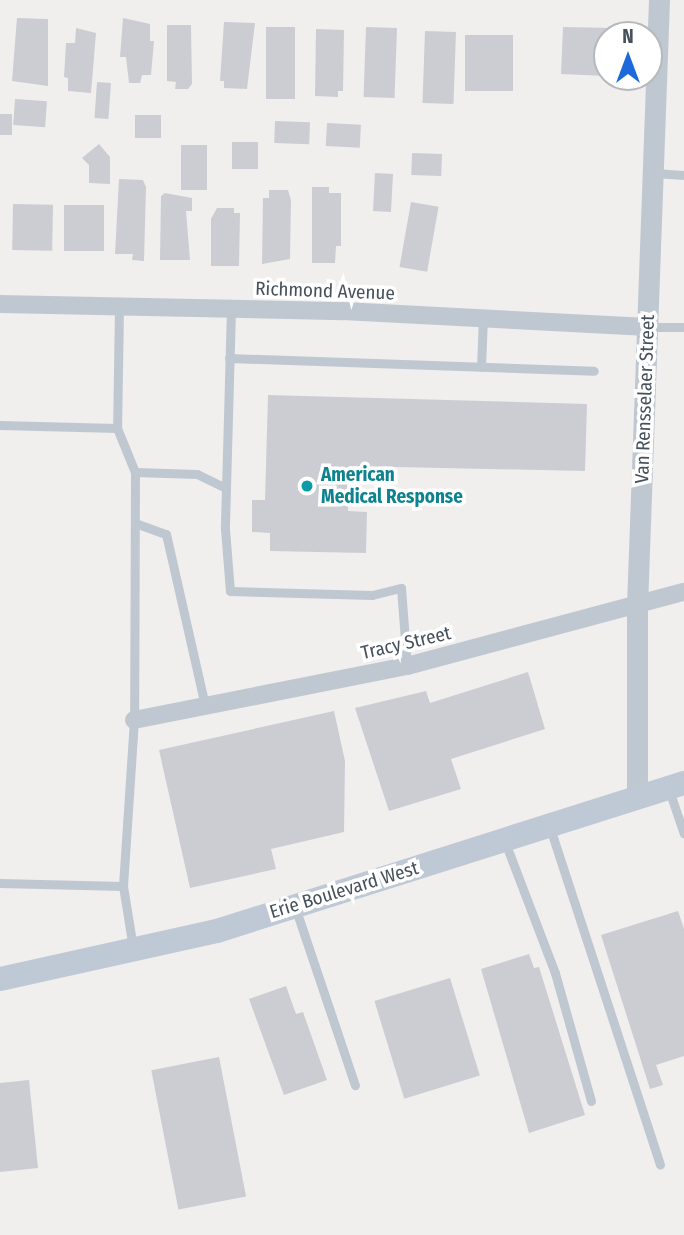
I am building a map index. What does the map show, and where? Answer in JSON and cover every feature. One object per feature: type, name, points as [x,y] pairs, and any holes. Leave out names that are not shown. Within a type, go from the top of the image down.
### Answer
[{"type":"main road","name":"Erie Boulevard West","points":[[0,979],[134,950],[295,906],[676,785]]},
{"type":"street","name":"Van Rensselaer Street","points":[[637,798],[637,606],[659,0]]},
{"type":"street","name":"Richmond Avenue","points":[[0,304],[231,309],[648,327]]},
{"type":"street","name":"Tracy Street","points":[[134,720],[407,666],[684,592]]},
{"type":"lane","points":[[653,173],[684,175]]},
{"type":"lane","points":[[119,306],[117,428],[135,472],[134,720],[123,886],[134,950]]},
{"type":"lane","points":[[231,309],[226,488],[230,591],[372,595],[401,588],[407,666]]},
{"type":"lane","points":[[481,367],[483,318]]},
{"type":"lane","points":[[648,327],[684,327]]},
{"type":"lane","points":[[229,358],[594,371]]},
{"type":"lane","points":[[0,425],[117,428]]},
{"type":"lane","points":[[135,472],[197,474],[226,488]]},
{"type":"lane","points":[[135,523],[166,534],[205,706]]},
{"type":"lane","points":[[676,785],[684,834]]},
{"type":"lane","points":[[550,825],[660,1166]]},
{"type":"lane","points":[[504,840],[555,974],[591,1101]]},
{"type":"lane","points":[[0,883],[123,886]]},
{"type":"lane","points":[[295,906],[355,1085]]},
{"type":"building","points":[[17,18],[48,19],[48,86],[12,81]]},
{"type":"building","points":[[123,18],[150,24],[150,41],[154,41],[151,75],[142,75],[140,83],[129,83],[126,57],[120,57]]},
{"type":"building","points":[[224,22],[255,23],[247,89],[224,88],[224,81],[220,81]]},
{"type":"building","points":[[167,25],[191,25],[192,84],[188,89],[175,89],[176,82],[167,81]]},
{"type":"building","points":[[266,27],[295,27],[295,99],[266,99]]},
{"type":"building","points":[[366,27],[397,28],[395,98],[364,97]]},
{"type":"building","points":[[563,27],[593,28],[593,75],[561,74]]},
{"type":"building","points":[[76,28],[96,33],[91,93],[68,91],[68,78],[64,77],[66,43],[75,43]]},
{"type":"building","points":[[316,29],[344,30],[343,91],[338,91],[338,97],[315,96]]},
{"type":"building","points":[[425,31],[456,32],[453,104],[422,103]]},
{"type":"building","points":[[465,35],[513,35],[513,91],[465,91]]},
{"type":"building","points":[[97,82],[111,83],[108,119],[94,118]]},
{"type":"building","points":[[15,99],[47,101],[45,127],[13,125]]},
{"type":"building","points":[[0,114],[12,114],[12,135],[0,135]]},
{"type":"building","points":[[135,115],[161,115],[161,138],[135,138]]},
{"type":"building","points":[[275,121],[310,122],[309,144],[274,143]]},
{"type":"building","points":[[327,123],[361,125],[360,148],[326,146]]},
{"type":"building","points":[[232,142],[258,142],[258,169],[232,169]]},
{"type":"building","points":[[99,144],[110,157],[110,184],[89,183],[89,165],[82,158]]},
{"type":"building","points":[[181,145],[207,145],[207,190],[181,190]]},
{"type":"building","points":[[412,153],[442,154],[441,176],[411,175]]},
{"type":"building","points":[[375,173],[393,174],[391,212],[373,211]]},
{"type":"building","points":[[119,179],[143,180],[146,187],[144,261],[132,260],[133,254],[115,254]]},
{"type":"building","points":[[312,187],[329,187],[329,193],[341,193],[341,246],[336,246],[335,263],[312,263]]},
{"type":"building","points":[[269,190],[288,190],[291,200],[290,259],[262,264],[263,198],[269,198]]},
{"type":"building","points":[[165,193],[192,198],[192,211],[186,211],[190,260],[160,260],[161,196]]},
{"type":"building","points":[[411,202],[439,207],[427,272],[400,267]]},
{"type":"building","points":[[13,204],[53,205],[52,251],[12,250]]},
{"type":"building","points":[[64,205],[104,205],[104,251],[64,251]]},
{"type":"building","points":[[217,208],[234,208],[234,213],[240,213],[239,266],[211,266],[211,219]]},
{"type":"building","name":"American Medical Response","points":[[268,395],[587,404],[585,471],[349,466],[348,511],[367,512],[366,553],[270,551],[270,533],[252,532],[252,500],[265,500]]},
{"type":"building","points":[[528,672],[545,729],[451,759],[461,789],[389,811],[355,708],[426,691],[430,703]]},
{"type":"building","points":[[334,711],[345,761],[344,832],[271,849],[276,869],[190,888],[159,750]]},
{"type":"building","points":[[678,911],[684,929],[684,1056],[656,1065],[663,1085],[650,1089],[601,935]]},
{"type":"building","points":[[529,954],[534,968],[539,967],[585,1115],[529,1133],[481,969]]},
{"type":"building","points":[[450,978],[480,1076],[404,1099],[374,1001]]},
{"type":"building","points":[[286,986],[296,1014],[303,1012],[327,1080],[284,1095],[249,999]]},
{"type":"building","points":[[219,1057],[246,1196],[178,1210],[151,1070]]},
{"type":"building","points":[[29,1080],[38,1168],[0,1172],[0,1083]]},
{"type":"place","name":"American Medical Response","points":[[307,486]]}]
